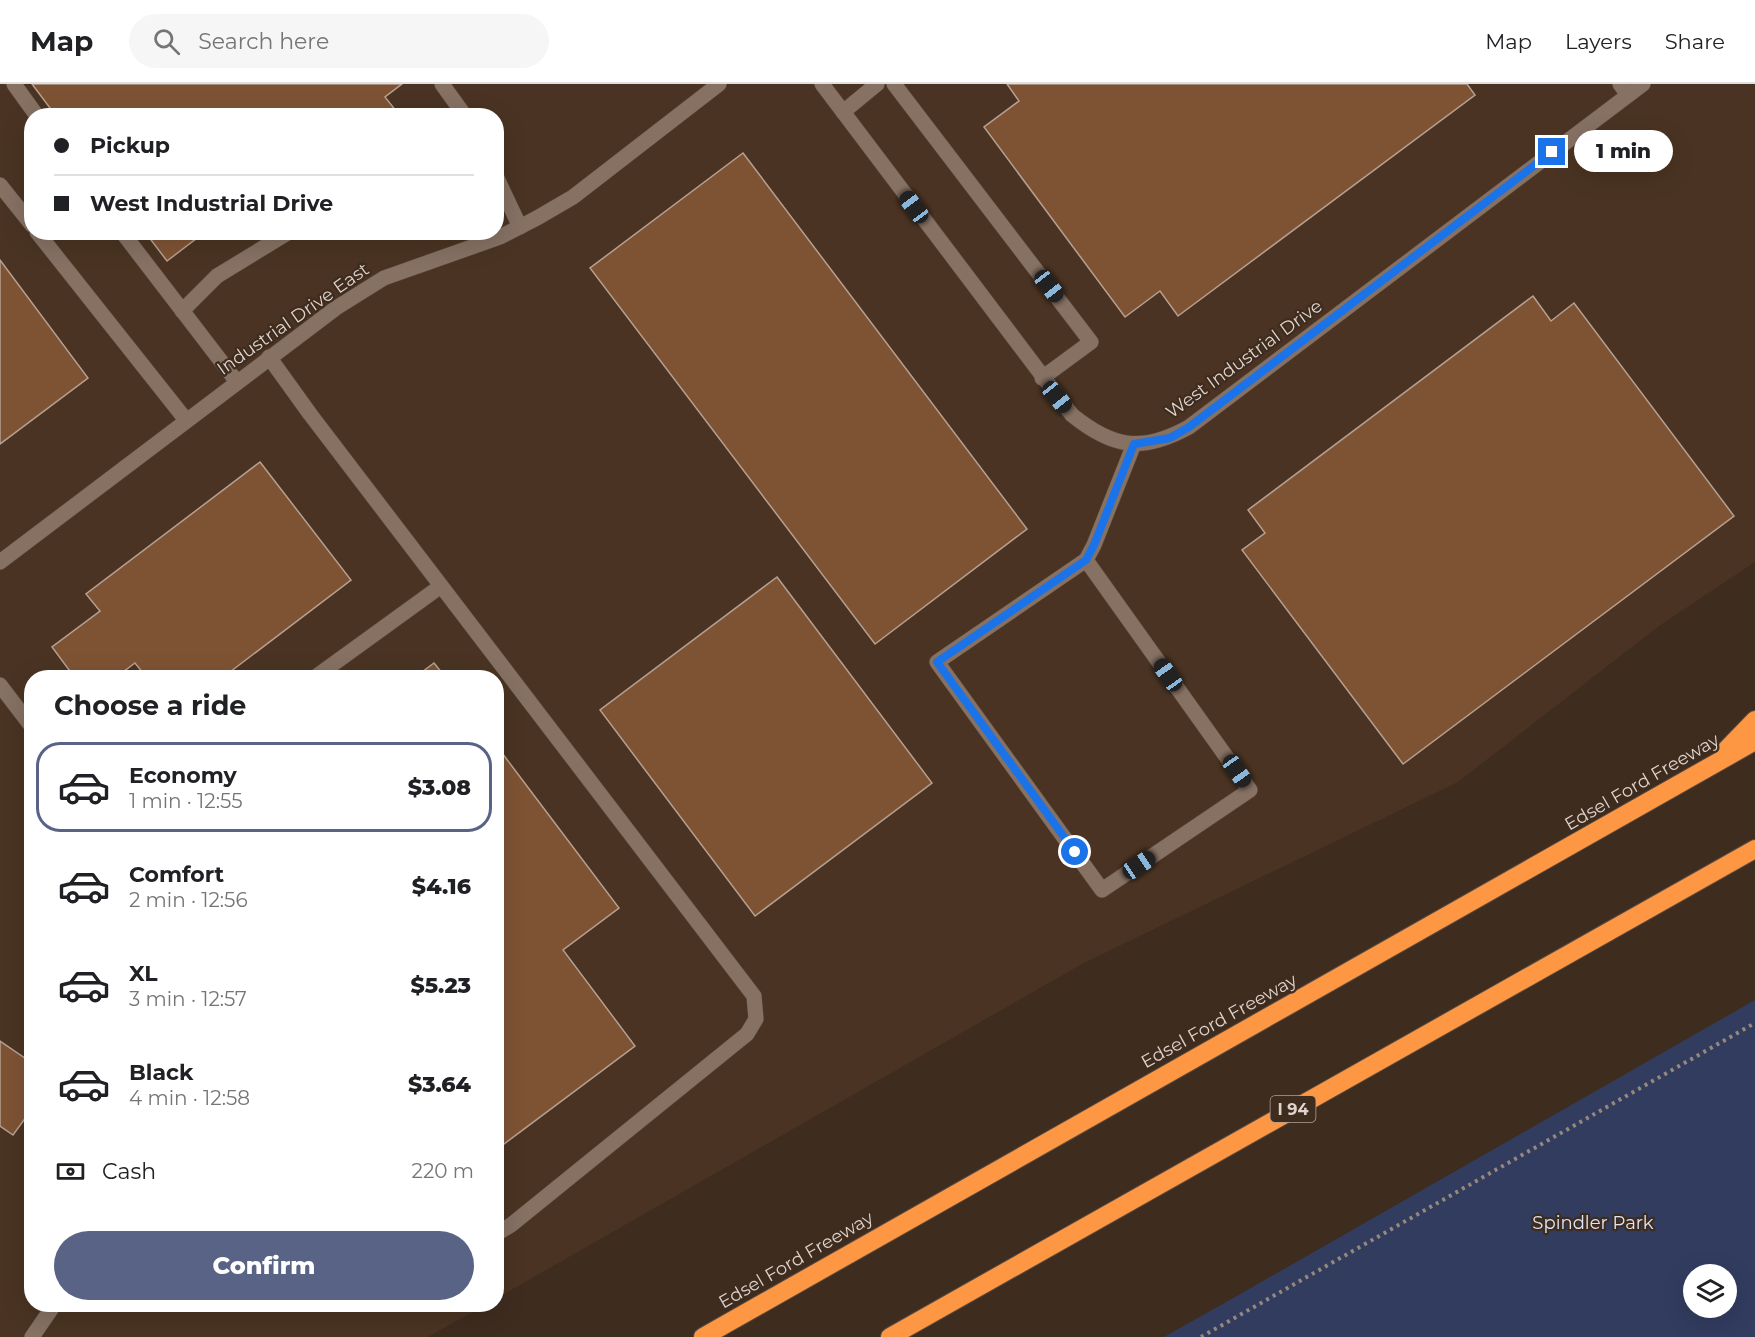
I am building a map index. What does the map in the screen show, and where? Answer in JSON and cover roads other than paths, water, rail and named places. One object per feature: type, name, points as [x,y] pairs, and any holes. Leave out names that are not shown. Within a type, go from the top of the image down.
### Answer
[{"type":"highway","points":[[1710,767],[1755,720]]},
{"type":"highway","name":"Edsel Ford Freeway","points":[[703,1337],[1755,741]]},
{"type":"highway","name":"I 94","points":[[890,1337],[1755,849]]},
{"type":"street","points":[[14,84],[31,108]]},
{"type":"street","points":[[442,84],[459,108]]},
{"type":"street","name":"Industrial Drive East","points":[[504,235],[573,197],[719,84]]},
{"type":"street","name":"West Industrial Drive","points":[[822,84],[1072,415],[1093,432],[1113,441],[1134,444],[1170,438],[1189,427],[1624,89],[1643,84]]},
{"type":"street","points":[[843,112],[877,84]]},
{"type":"street","points":[[894,84],[1091,342],[1042,378]]},
{"type":"street","points":[[0,185],[24,215]]},
{"type":"street","points":[[504,193],[520,227]]},
{"type":"street","points":[[43,240],[186,420]]},
{"type":"street","points":[[128,240],[237,382]]},
{"type":"street","points":[[182,311],[217,276],[276,240]]},
{"type":"street","name":"Industrial Drive East","points":[[0,562],[336,308],[384,278],[492,240]]},
{"type":"street","points":[[269,357],[310,414],[754,996],[756,1019],[747,1034],[504,1229]]},
{"type":"street","points":[[1086,560],[1250,790],[1102,890],[937,662],[1086,560],[1134,444]]},
{"type":"street","points":[[325,670],[441,586]]},
{"type":"street","points":[[0,685],[24,716]]},
{"type":"street","points":[[32,1337],[49,1312]]},
{"type":"park label","name":"Spindler Park","points":[[1593,1223]]}]
